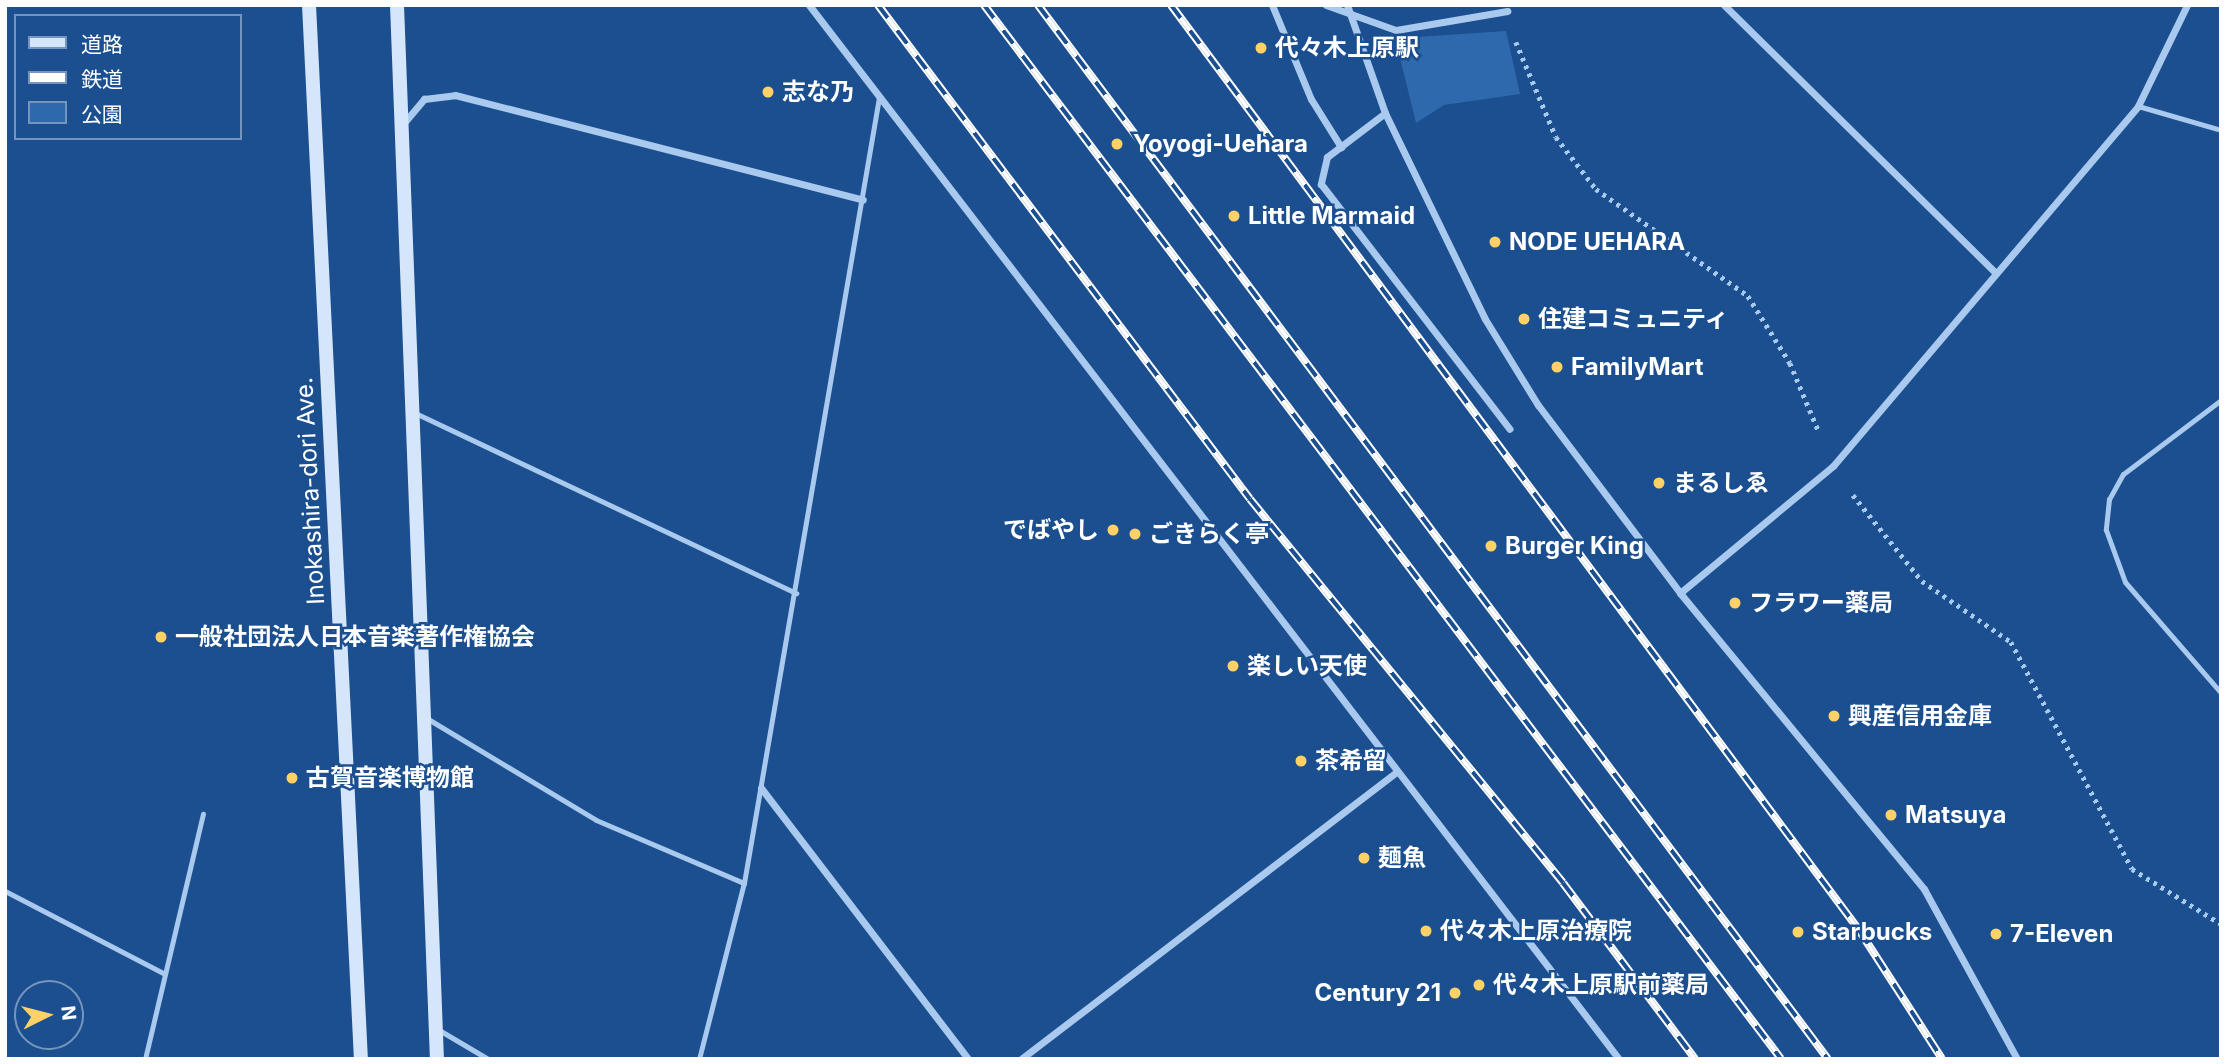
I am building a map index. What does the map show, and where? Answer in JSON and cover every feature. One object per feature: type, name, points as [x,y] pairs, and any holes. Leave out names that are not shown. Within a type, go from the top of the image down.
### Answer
[{"type":"main road","name":"Inokashira-dori Ave.","points":[[309,5],[361,1059]]},
{"type":"main road","points":[[397,5],[421,715],[437,1059]]},
{"type":"street","points":[[809,5],[1619,1059]]},
{"type":"street","points":[[1272,5],[1311,99],[1341,147]]},
{"type":"street","points":[[1326,5],[1348,8],[1396,30],[1507,11]]},
{"type":"street","points":[[1724,5],[1996,273]]},
{"type":"street","points":[[1680,593],[1833,466],[2138,106],[2187,5]]},
{"type":"street","points":[[1348,8],[1385,113],[1485,319],[1538,405],[1680,593],[1924,889],[2017,1059]]},
{"type":"street","points":[[402,125],[424,99],[454,96],[863,200]]},
{"type":"street","points":[[1385,113],[1321,166],[1321,184],[1510,429]]},
{"type":"street","points":[[1021,1059],[1397,772]]},
{"type":"street","points":[[761,788],[968,1059]]},
{"type":"lane","points":[[699,1059],[744,883],[796,593],[879,97]]},
{"type":"lane","points":[[2138,106],[2221,130]]},
{"type":"lane","points":[[2221,400],[2123,474],[2109,499],[2106,530],[2125,582],[2221,693]]},
{"type":"lane","points":[[411,411],[796,593]]},
{"type":"lane","points":[[421,715],[596,820],[744,883]]},
{"type":"lane","points":[[145,1059],[163,973],[203,814]]},
{"type":"lane","points":[[5,891],[163,973]]},
{"type":"lane","points":[[436,1028],[488,1059]]},
{"type":"green space","points":[[1506,31],[1520,94],[1444,105],[1416,123],[1398,50],[1417,37]]},
{"type":"railway","points":[[878,5],[1250,499],[1563,883],[1695,1059]]},
{"type":"railway","points":[[984,5],[1781,1059]]},
{"type":"railway","points":[[1038,5],[1828,1059]]},
{"type":"railway","points":[[1171,5],[1859,930],[1942,1059]]},
{"type":"place","name":"代々木上原駅","points":[[1261,48]]},
{"type":"place","name":"志な乃","points":[[768,92]]},
{"type":"place","name":"Yoyogi-Uehara","points":[[1117,144]]},
{"type":"place","name":"Little Marmaid","points":[[1234,216]]},
{"type":"place","name":"NODE UEHARA","points":[[1495,242]]},
{"type":"place","name":"住建コミュニティ","points":[[1524,319]]},
{"type":"place","name":"FamilyMart","points":[[1557,367]]},
{"type":"place","name":"まるしゑ","points":[[1659,483]]},
{"type":"place","name":"でばやし","points":[[1113,530]]},
{"type":"place","name":"ごきらく亭","points":[[1135,534]]},
{"type":"place","name":"Burger King","points":[[1491,546]]},
{"type":"place","name":"フラワー薬局","points":[[1735,603]]},
{"type":"place","name":"一般社団法人日本音楽著作権協会","points":[[161,637]]},
{"type":"place","name":"楽しい天使","points":[[1233,666]]},
{"type":"place","name":"興産信用金庫","points":[[1834,716]]},
{"type":"place","name":"茶希留","points":[[1301,761]]},
{"type":"place","name":"古賀音楽博物館","points":[[292,778]]},
{"type":"place","name":"Matsuya","points":[[1891,815]]},
{"type":"place","name":"麺魚","points":[[1364,858]]},
{"type":"place","name":"代々木上原治療院","points":[[1426,931]]},
{"type":"place","name":"Starbucks","points":[[1798,932]]},
{"type":"place","name":"7-Eleven","points":[[1996,934]]},
{"type":"place","name":"代々木上原駅前薬局","points":[[1479,985]]},
{"type":"place","name":"Century 21","points":[[1455,993]]}]
